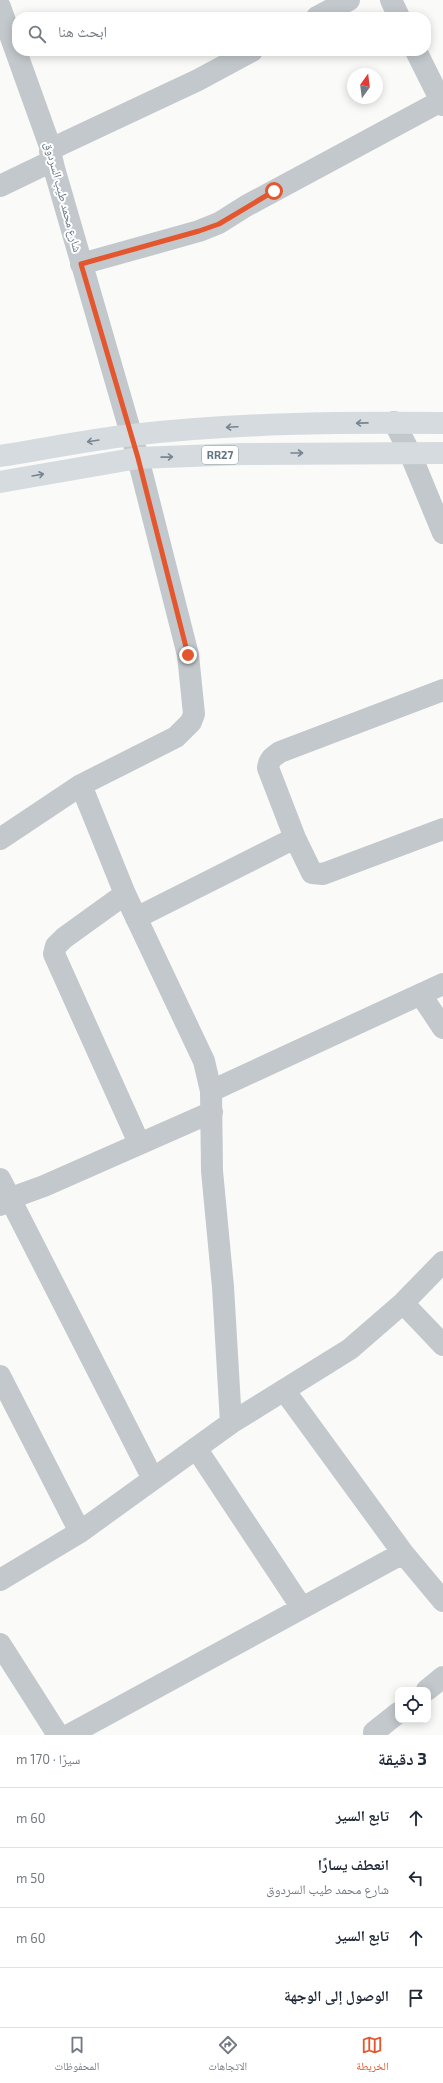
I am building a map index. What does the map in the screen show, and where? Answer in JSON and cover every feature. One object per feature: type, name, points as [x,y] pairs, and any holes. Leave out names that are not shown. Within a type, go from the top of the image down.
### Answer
[{"type":"highway","name":"RR27","points":[[0,456],[131,435],[300,424],[394,422],[443,423]]},
{"type":"highway","name":"RR27","points":[[0,482],[138,458],[243,454],[443,453]]},
{"type":"street","points":[[326,12],[349,0]]},
{"type":"street","points":[[391,0],[397,12]]},
{"type":"street","name":"شارع محمد طيب السردوق","points":[[0,8],[12,42]]},
{"type":"street","name":"شارع محمد طيب السردوق","points":[[0,839],[81,785],[176,737],[191,722],[194,714],[188,655],[138,458],[81,264],[52,155],[17,56]]},
{"type":"street","points":[[0,186],[52,155],[243,56]]},
{"type":"street","points":[[81,264],[219,224],[246,206],[442,103],[418,56]]},
{"type":"street","points":[[394,422],[410,453],[443,533]]},
{"type":"street","points":[[443,690],[349,725],[272,757],[268,762],[268,768],[295,838],[312,873],[323,874],[443,829]]},
{"type":"street","points":[[81,785],[125,894],[204,1061],[212,1101],[212,1171],[223,1287],[231,1423]]},
{"type":"street","points":[[136,918],[295,838]]},
{"type":"street","points":[[125,894],[64,938],[56,946],[54,954],[140,1143]]},
{"type":"street","points":[[6,1201],[44,1186],[140,1143],[212,1101],[443,984]]},
{"type":"street","points":[[421,995],[443,1028]]},
{"type":"street","points":[[0,1179],[6,1201],[152,1479]]},
{"type":"street","points":[[0,1580],[80,1532],[231,1423],[350,1349],[403,1303],[443,1262]]},
{"type":"street","points":[[403,1303],[443,1345]]},
{"type":"street","points":[[0,1376],[80,1532]]},
{"type":"street","points":[[284,1390],[403,1553],[443,1601]]},
{"type":"street","points":[[196,1448],[302,1608]]},
{"type":"street","points":[[69,1735],[403,1553]]},
{"type":"street","points":[[0,1644],[58,1735]]},
{"type":"street","points":[[431,1687],[443,1678]]},
{"type":"street","points":[[373,1734],[395,1716]]},
{"type":"route","points":[[188,655],[138,458],[81,264],[219,224],[246,206],[274,191]]}]
